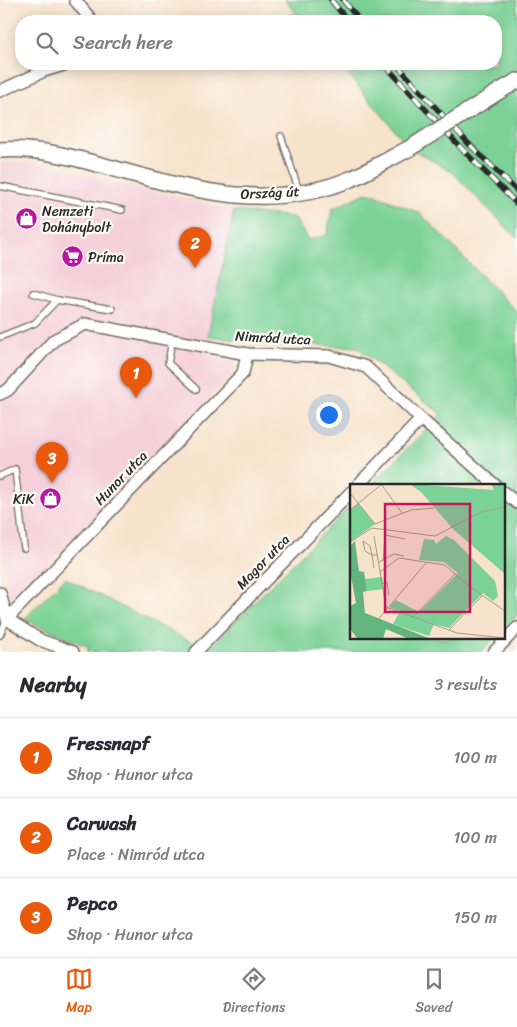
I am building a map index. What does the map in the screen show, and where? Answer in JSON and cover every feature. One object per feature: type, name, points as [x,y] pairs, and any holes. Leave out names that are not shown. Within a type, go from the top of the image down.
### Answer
[{"type":"main road","name":"Ország út","points":[[0,150],[14,149],[44,152],[80,159],[180,187],[217,194],[257,197],[300,193],[352,178],[410,148],[517,81]]},
{"type":"street","points":[[75,0],[87,15]]},
{"type":"street","points":[[0,91],[47,70]]},
{"type":"street","name":"Nimród utca","points":[[0,394],[8,390],[54,340],[85,324],[247,354],[329,356],[366,367],[494,484]]},
{"type":"street","name":"Hunor utca","points":[[7,619],[243,373],[247,354]]},
{"type":"street","points":[[359,484],[421,419]]},
{"type":"street","name":"Magor utca","points":[[196,652],[350,493]]},
{"type":"street","points":[[504,493],[517,503]]},
{"type":"street","points":[[0,593],[7,619],[40,640],[74,652]]},
{"type":"street","points":[[494,652],[517,628]]},
{"type":"lane","points":[[281,136],[300,193]]},
{"type":"lane","points":[[0,186],[122,210]]},
{"type":"lane","points":[[33,293],[57,300],[112,309]]},
{"type":"lane","points":[[0,337],[35,323],[57,300]]},
{"type":"lane","points":[[172,340],[168,363],[196,389]]},
{"type":"lane","points":[[0,476],[15,469],[24,548]]},
{"type":"lane","points":[[0,635],[7,619]]},
{"type":"shaded area","points":[[0,162],[36,163],[234,211],[205,354],[235,362],[232,374],[11,603],[0,541]]},
{"type":"green space","points":[[285,0],[517,0],[517,238],[452,172],[410,148],[344,70],[502,70],[502,15],[298,15]]},
{"type":"green space","points":[[368,192],[420,213],[517,312],[517,616],[504,629],[504,484],[372,484],[441,414],[357,347],[253,342],[208,336],[234,211],[294,217],[308,240],[327,235],[332,209]]},
{"type":"green space","points":[[350,506],[350,640],[493,640],[481,652],[87,652],[89,647],[24,619],[65,578],[207,650]]},
{"type":"railway","points":[[331,0],[343,15]]},
{"type":"railway","points":[[343,0],[355,15]]},
{"type":"railway","points":[[390,70],[462,149],[517,204]]},
{"type":"railway","points":[[401,70],[468,143],[517,191]]},
{"type":"place","name":"Nemzeti Dohánybolt","points":[[26,219]]},
{"type":"place","name":"Príma","points":[[72,257]]},
{"type":"place","name":"Carwash","points":[[195,268]]},
{"type":"place","name":"Fressnapf","points":[[136,398]]},
{"type":"place","name":"Pepco","points":[[52,483]]},
{"type":"place","name":"KiK","points":[[50,499]]}]
